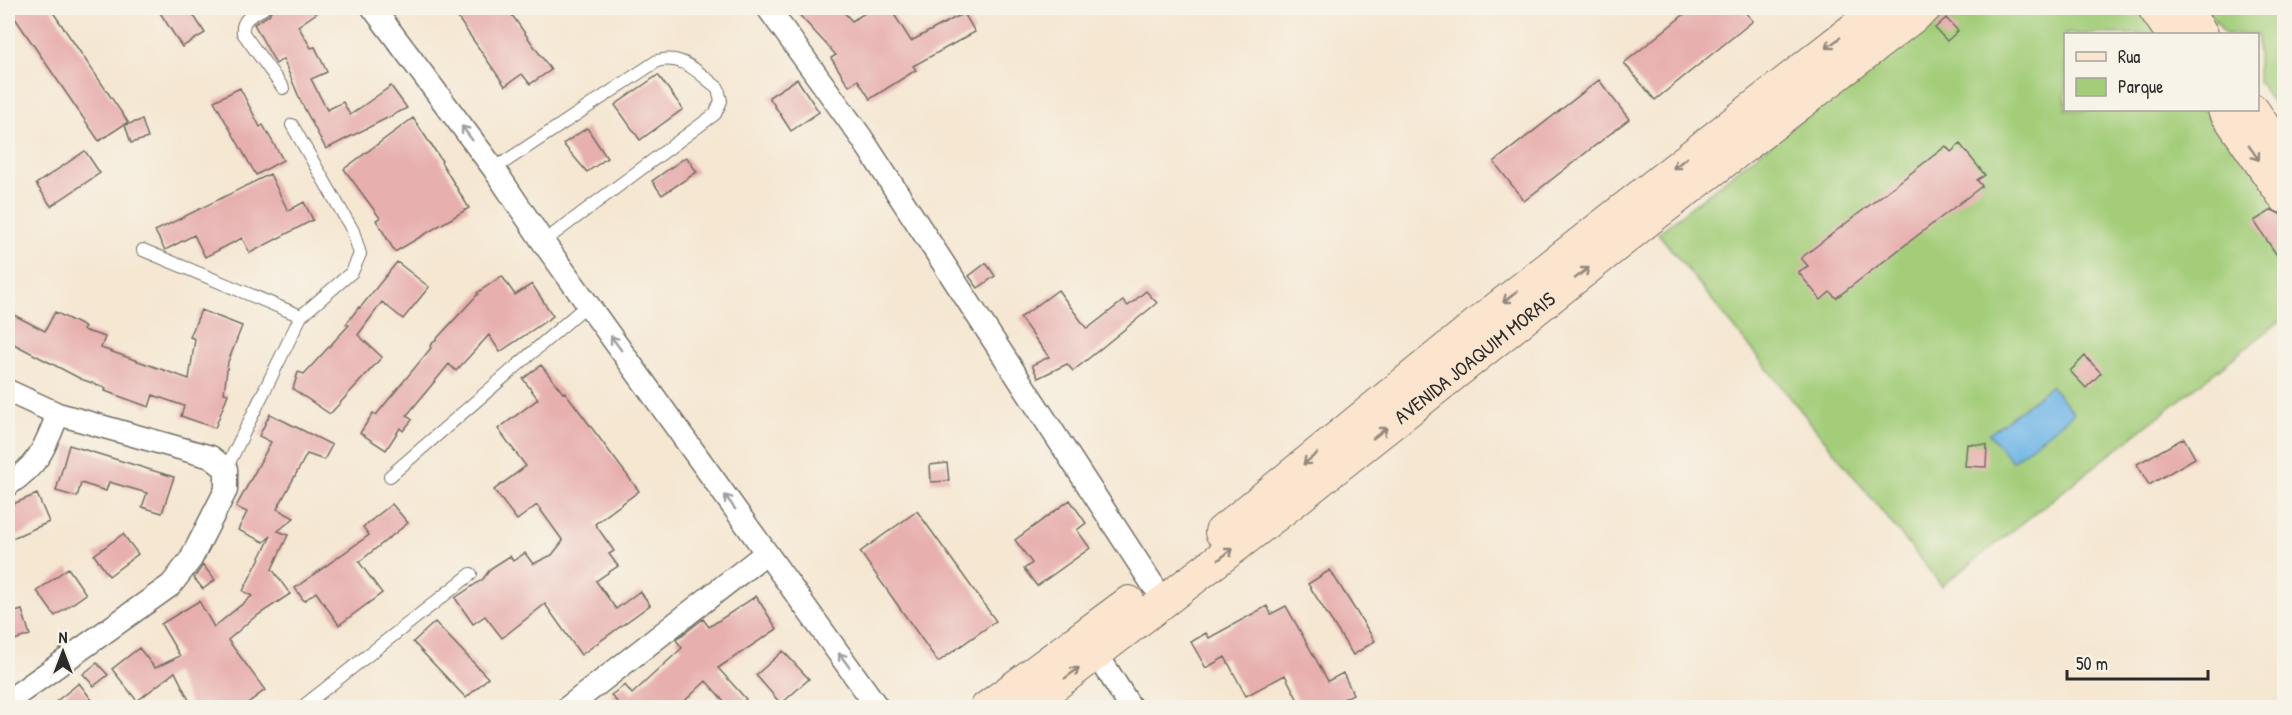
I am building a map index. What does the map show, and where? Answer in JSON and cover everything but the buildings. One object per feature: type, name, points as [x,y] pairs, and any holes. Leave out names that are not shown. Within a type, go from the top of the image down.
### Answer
[{"type":"street","points":[[373,8],[494,169],[543,242],[878,708]]},
{"type":"street","points":[[768,8],[861,137],[1153,585]]},
{"type":"street","name":"AVENIDA JOAQUIM MORAIS","points":[[986,708],[1153,585],[1483,319],[1880,8]]},
{"type":"street","name":"AVENIDA JOAQUIM MORAIS","points":[[1025,708],[1292,503],[1647,221],[1925,8]]},
{"type":"street","points":[[2154,8],[2171,33]]},
{"type":"street","points":[[2184,8],[2201,33]]},
{"type":"street","points":[[2225,111],[2284,197]]},
{"type":"street","points":[[2254,111],[2284,156]]},
{"type":"street","points":[[8,391],[57,414],[211,457],[226,469],[226,489],[191,559],[171,585],[8,701]]},
{"type":"street","points":[[8,485],[22,475],[42,454],[57,414]]},
{"type":"street","points":[[567,708],[766,553]]},
{"type":"street","points":[[1097,654],[1131,708]]},
{"type":"lane","points":[[264,8],[246,19],[242,25],[243,33],[284,88]]},
{"type":"lane","points":[[494,169],[657,62],[669,58],[681,60],[718,88],[721,101],[716,114],[543,242]]},
{"type":"lane","points":[[226,469],[301,316],[352,272],[360,254],[352,231],[292,125]]},
{"type":"lane","points":[[143,250],[301,316]]},
{"type":"lane","points":[[390,476],[588,304]]},
{"type":"lane","points":[[301,708],[471,574]]},
{"type":"green space","points":[[1943,8],[2142,8],[2160,33],[2064,33],[2064,111],[2215,111],[2284,211],[2284,318],[1942,586],[1658,233]]},
{"type":"green space","points":[[2206,8],[2284,8],[2284,120],[2259,82],[2259,33],[2224,33]]},
{"type":"water","points":[[2051,386],[2074,413],[2012,461],[1989,434]]}]
